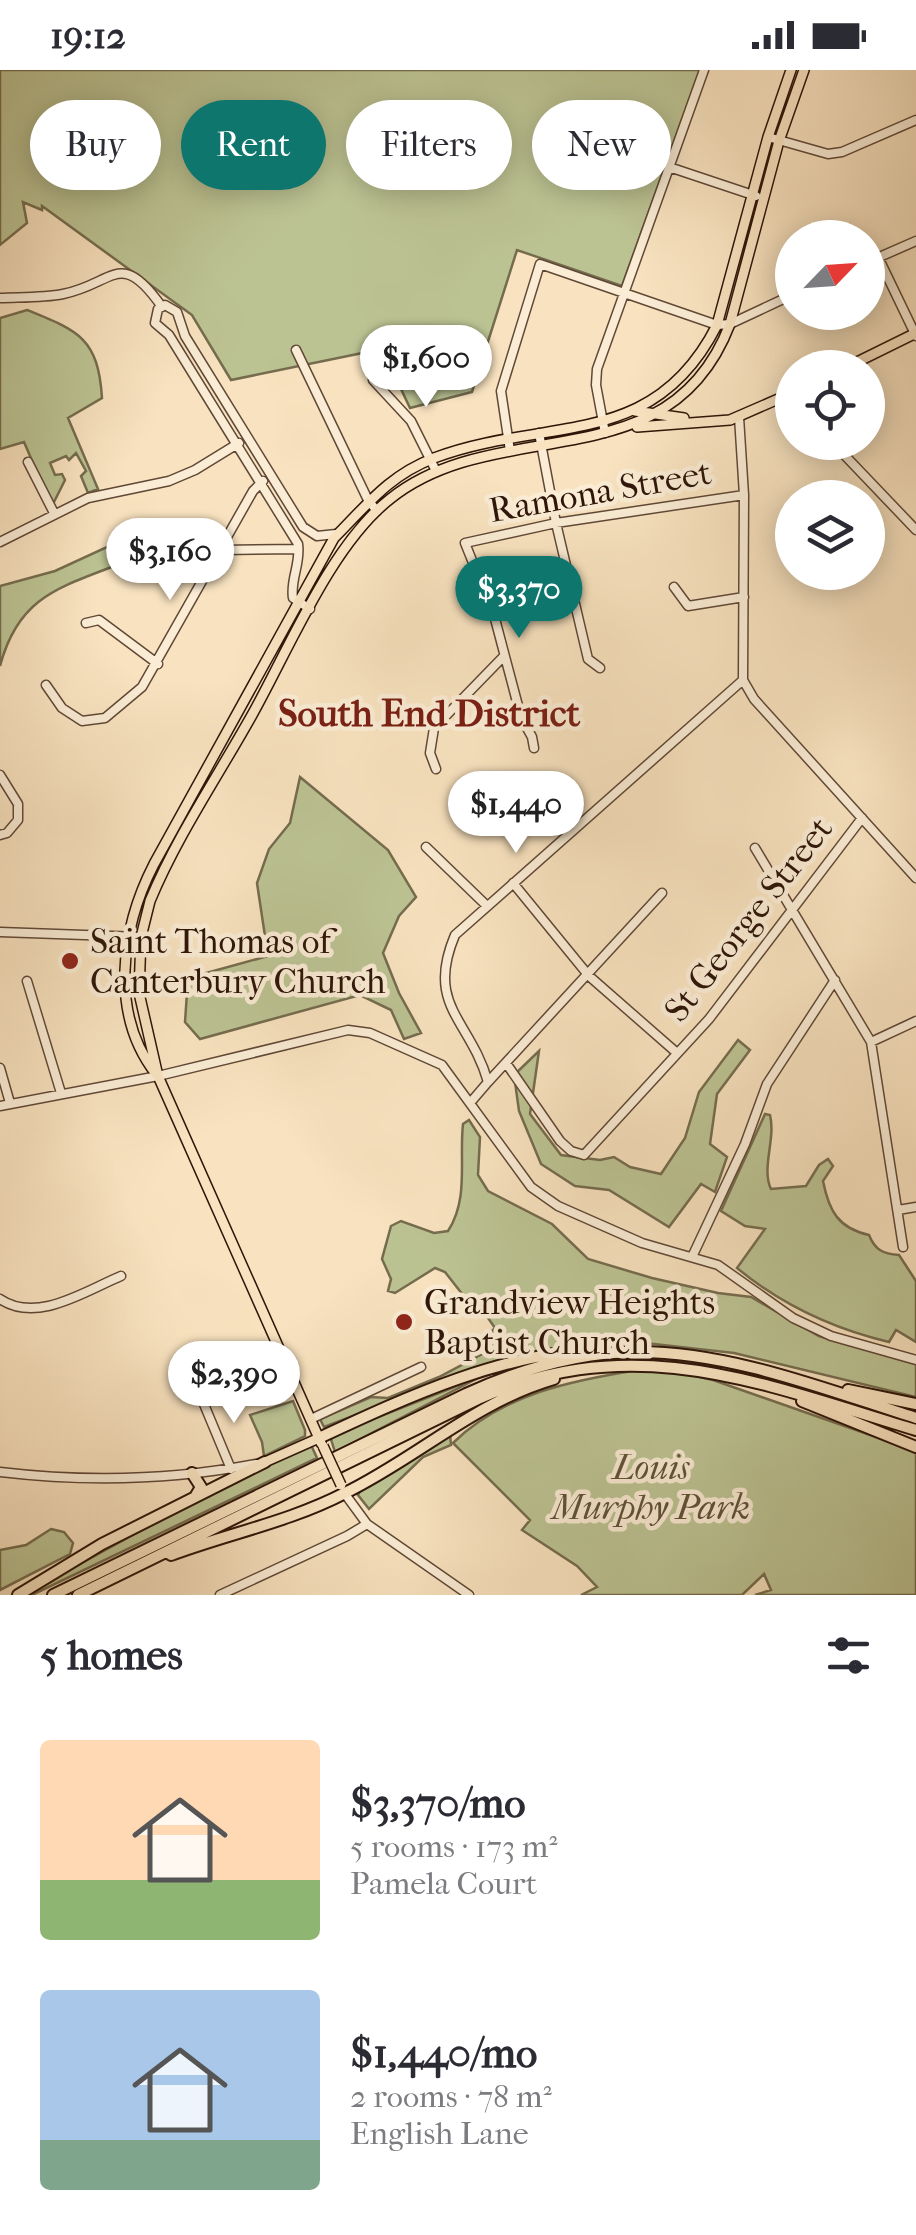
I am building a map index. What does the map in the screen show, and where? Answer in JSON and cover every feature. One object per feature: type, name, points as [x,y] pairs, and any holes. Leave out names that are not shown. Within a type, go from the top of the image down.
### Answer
[{"type":"highway","points":[[321,1442],[391,1406],[518,1360],[565,1352],[631,1352]]},
{"type":"highway","points":[[53,1595],[480,1387],[553,1363],[631,1352],[700,1358],[916,1404]]},
{"type":"highway","points":[[129,1569],[139,1570],[176,1553],[252,1532],[343,1490],[501,1399],[539,1384],[622,1364]]},
{"type":"highway","points":[[78,1595],[499,1390],[558,1372],[622,1364],[685,1367],[760,1384],[916,1430]]},
{"type":"highway","points":[[790,1378],[916,1418]]},
{"type":"highway","points":[[760,1384],[916,1447]]},
{"type":"highway","points":[[18,1595],[87,1552],[265,1462]]},
{"type":"highway","points":[[192,1473],[201,1486],[195,1496]]},
{"type":"main road","points":[[343,1490],[158,1076],[139,993],[141,937],[160,878],[183,826],[297,601],[335,536],[368,500],[431,459],[508,438],[602,422],[632,411],[660,396],[703,352],[717,325],[768,137],[791,70]]},
{"type":"main road","points":[[619,430],[676,401],[708,366],[730,324],[780,141],[804,70]]},
{"type":"main road","points":[[883,350],[915,335]]},
{"type":"main road","points":[[676,401],[674,412],[679,417]]},
{"type":"main road","points":[[158,1076],[142,1054],[130,1018],[125,974],[128,936],[144,883],[183,826],[346,548],[377,511],[404,488],[436,471],[619,430],[739,417],[775,402]]},
{"type":"main road","points":[[632,411],[696,420]]},
{"type":"main road","points":[[265,1462],[321,1442]]},
{"type":"street","points":[[671,161],[704,70]]},
{"type":"street","points":[[768,137],[828,154],[842,152],[916,120]]},
{"type":"street","points":[[671,168],[765,198]]},
{"type":"street","points":[[605,433],[596,376],[661,190]]},
{"type":"street","points":[[885,254],[916,241]]},
{"type":"street","points":[[510,452],[501,391],[540,264],[717,325],[730,324],[775,303]]},
{"type":"street","points":[[885,272],[915,335]]},
{"type":"street","points":[[0,298],[65,294],[108,276],[131,274],[145,283],[162,306]]},
{"type":"street","points":[[310,609],[297,601],[292,584],[298,567],[298,549],[170,335],[156,323],[155,313],[162,306],[177,312],[185,336],[309,533],[335,536],[346,548]]},
{"type":"street","points":[[296,350],[368,500],[377,511]]},
{"type":"street","points":[[374,363],[372,380],[411,421],[436,471]]},
{"type":"street","points":[[739,417],[744,494],[743,680],[754,699],[916,878]]},
{"type":"street","points":[[539,434],[588,658],[600,668]]},
{"type":"street","points":[[0,542],[95,495],[169,480],[248,438]]},
{"type":"street","points":[[849,460],[916,530]]},
{"type":"street","points":[[28,462],[54,513]]},
{"type":"street","points":[[252,470],[253,492]]},
{"type":"street","points":[[46,686],[74,718],[97,720],[136,694],[158,664],[253,492],[272,477]]},
{"type":"street","name":"Ramona Street","points":[[504,656],[494,616],[465,544],[556,523],[744,494]]},
{"type":"street","points":[[284,522],[295,514]]},
{"type":"street","points":[[222,550],[298,549]]},
{"type":"street","points":[[674,587],[688,606],[744,597]]},
{"type":"street","points":[[86,623],[100,620],[158,664]]},
{"type":"street","points":[[504,656],[534,748]]},
{"type":"street","points":[[436,769],[430,753],[434,728],[504,656]]},
{"type":"street","points":[[488,1082],[482,1061],[445,996],[444,961],[455,934],[743,680]]},
{"type":"street","points":[[0,775],[18,804],[18,820],[0,835]]},
{"type":"street","name":"St George Street","points":[[506,1064],[560,1141],[571,1151],[584,1155],[709,1020],[862,818]]},
{"type":"street","points":[[426,847],[487,906]]},
{"type":"street","points":[[755,848],[870,1042],[902,1247]]},
{"type":"street","points":[[513,883],[590,976],[676,1053]]},
{"type":"street","points":[[470,1102],[662,894]]},
{"type":"street","points":[[0,932],[141,937]]},
{"type":"street","points":[[692,1257],[745,1144],[767,1084],[835,980]]},
{"type":"street","points":[[27,981],[61,1094]]},
{"type":"street","points":[[870,1042],[916,1021]]},
{"type":"street","points":[[0,1106],[158,1076],[348,1030],[370,1033],[442,1064],[532,1187],[558,1206],[616,1234],[718,1264],[794,1318],[831,1336],[916,1360]]},
{"type":"street","points":[[0,1068],[10,1104]]},
{"type":"street","points":[[898,1210],[916,1207]]},
{"type":"street","points":[[0,1299],[13,1308],[48,1307],[122,1276]]},
{"type":"street","points":[[310,1419],[421,1367]]},
{"type":"street","points":[[201,1397],[232,1468]]},
{"type":"street","points":[[0,1472],[81,1478],[192,1473],[265,1462]]},
{"type":"street","points":[[343,1490],[367,1524],[468,1595]]},
{"type":"street","points":[[220,1595],[367,1524]]},
{"type":"green space","points":[[0,70],[700,70],[671,150],[671,100],[532,100],[532,190],[657,190],[622,286],[517,250],[472,392],[410,408],[382,349],[231,380],[192,315],[42,206],[42,210],[23,202],[27,223],[0,245]]},
{"type":"green space","points":[[27,310],[60,324],[82,339],[96,362],[100,378],[102,398],[68,418],[98,489],[88,493],[81,476],[86,471],[76,453],[69,460],[66,456],[50,463],[55,475],[62,474],[65,480],[54,502],[49,500],[24,442],[0,449],[0,318]]},
{"type":"green space","points":[[109,546],[118,549],[117,565],[58,589],[29,610],[17,625],[0,666],[0,586],[55,571]]},
{"type":"green space","points":[[300,777],[388,850],[416,897],[399,916],[383,953],[421,1033],[404,1039],[391,1010],[360,995],[200,1039],[185,1022],[188,978],[268,956],[257,883],[269,849],[290,823]]},
{"type":"green space","points":[[738,1040],[750,1050],[717,1094],[710,1144],[727,1157],[715,1192],[701,1184],[669,1227],[609,1190],[575,1186],[541,1164],[519,1111],[514,1075],[539,1051],[530,1114],[561,1155],[600,1160],[614,1157],[630,1167],[661,1174],[685,1138],[699,1092]]},
{"type":"green space","points":[[765,1114],[770,1115],[771,1124],[767,1172],[771,1189],[806,1186],[819,1165],[828,1159],[833,1166],[823,1181],[837,1217],[850,1228],[869,1235],[880,1250],[899,1255],[916,1281],[916,1342],[896,1330],[889,1342],[829,1323],[790,1304],[737,1268],[765,1229],[745,1226],[721,1211]]},
{"type":"green space","points":[[469,1120],[480,1137],[478,1175],[488,1191],[552,1224],[588,1259],[652,1278],[751,1297],[819,1336],[916,1364],[916,1397],[734,1353],[645,1343],[576,1345],[516,1354],[324,1427],[320,1419],[371,1397],[388,1398],[484,1353],[480,1351],[483,1340],[495,1328],[488,1318],[489,1307],[463,1295],[445,1272],[435,1268],[395,1293],[388,1291],[391,1279],[382,1259],[391,1226],[401,1221],[434,1233],[448,1231],[459,1206],[463,1124]]},
{"type":"green space","name":"Louis Murphy Park","points":[[639,1370],[713,1380],[916,1451],[916,1595],[755,1595],[771,1590],[764,1574],[742,1595],[581,1595],[597,1587],[577,1566],[522,1530],[530,1520],[453,1443],[494,1412],[516,1401],[564,1385]]},
{"type":"green space","points":[[482,1376],[335,1452],[330,1436]]},
{"type":"green space","points":[[293,1401],[305,1436],[264,1456],[250,1415]]},
{"type":"green space","points":[[450,1434],[451,1445],[423,1457],[369,1509],[358,1495],[361,1489]]},
{"type":"green space","points":[[311,1445],[317,1458],[32,1595],[23,1595],[202,1497]]},
{"type":"green space","points":[[51,1529],[64,1532],[73,1543],[70,1554],[0,1590],[0,1550],[26,1545]]},
{"type":"place","name":"Saint Thomas of Canterbury Church","points":[[70,961]]},
{"type":"place","name":"Grandview Heights Baptist Church","points":[[404,1322]]},
{"type":"district","name":"South End District","points":[[429,713]]}]
